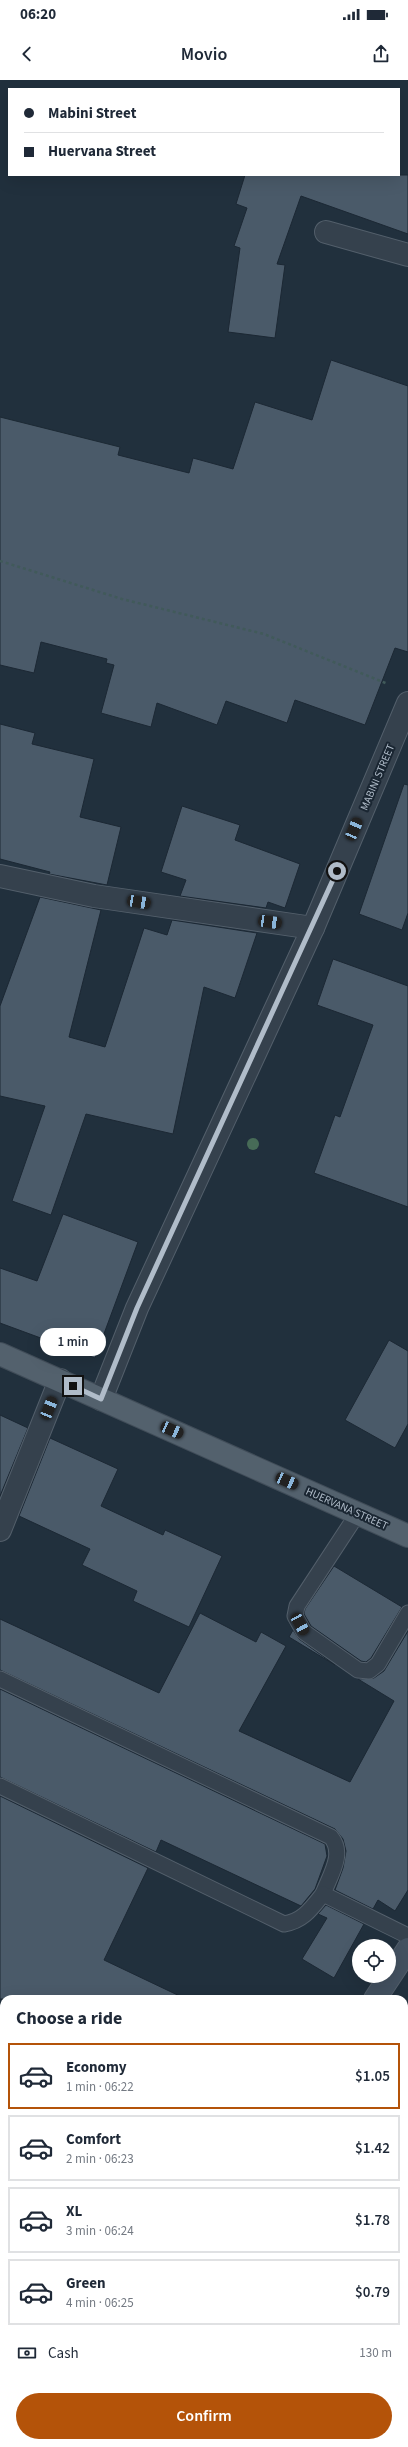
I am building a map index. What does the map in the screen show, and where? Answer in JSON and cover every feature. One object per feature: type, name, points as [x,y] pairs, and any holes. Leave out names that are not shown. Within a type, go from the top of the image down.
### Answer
[{"type":"main road","name":"HUERVANA STREET","points":[[0,1354],[408,1536]]},
{"type":"street","points":[[326,232],[408,255]]},
{"type":"street","name":"MABINI STREET","points":[[101,1399],[137,1308],[313,928],[408,703]]},
{"type":"street","points":[[0,876],[94,896],[313,928]]},
{"type":"street","points":[[0,1530],[60,1380]]},
{"type":"street","points":[[378,1995],[408,1949]]},
{"type":"lane","points":[[358,1513],[297,1606],[295,1616],[304,1632],[358,1670],[369,1671],[378,1664],[408,1613]]},
{"type":"lane","points":[[0,1679],[331,1837],[337,1844],[338,1853],[323,1894],[306,1915],[296,1922],[284,1924],[0,1786]]},
{"type":"lane","points":[[323,1894],[408,1936]]},
{"type":"path","points":[[0,560],[122,599],[264,634],[394,686]]},
{"type":"building","points":[[408,175],[408,234],[301,196],[277,264],[285,265],[275,338],[228,332],[240,248],[234,246],[247,208],[236,204],[245,176]]},
{"type":"building","points":[[331,360],[408,386],[408,652],[395,648],[365,725],[295,700],[287,723],[226,701],[217,725],[157,703],[151,727],[101,713],[114,665],[106,663],[107,659],[41,642],[34,673],[0,665],[0,417],[120,447],[118,455],[189,473],[193,458],[233,469],[255,402],[312,420]]},
{"type":"building","points":[[0,724],[35,733],[32,744],[94,759],[80,817],[121,827],[107,885],[49,874],[50,872],[0,859]]},
{"type":"building","points":[[404,784],[408,785],[408,913],[402,930],[359,914]]},
{"type":"building","points":[[182,806],[240,825],[235,840],[300,864],[285,908],[268,902],[266,908],[180,896],[186,880],[161,872]]},
{"type":"building","points":[[40,897],[101,910],[69,1037],[105,1047],[144,928],[167,935],[172,920],[257,933],[235,998],[204,987],[173,1134],[86,1114],[51,1215],[12,1201],[45,1106],[0,1096],[0,1006]]},
{"type":"building","points":[[333,959],[408,986],[408,1207],[314,1173],[335,1115],[340,1117],[373,1025],[317,1005]]},
{"type":"building","points":[[63,1214],[138,1242],[95,1358],[0,1323],[0,1268],[37,1281]]},
{"type":"building","points":[[389,1340],[408,1351],[408,1424],[395,1448],[345,1420]]},
{"type":"building","points":[[0,1415],[28,1428],[0,1496]]},
{"type":"building","points":[[50,1438],[118,1469],[101,1506],[163,1535],[165,1530],[222,1556],[189,1627],[133,1601],[137,1591],[82,1565],[90,1549],[19,1516]]},
{"type":"building","points":[[334,1566],[402,1607],[371,1658],[366,1662],[361,1661],[311,1626],[304,1614],[305,1609]]},
{"type":"building","points":[[200,1613],[256,1642],[261,1632],[286,1646],[239,1731],[350,1782],[394,1701],[358,1679],[374,1678],[384,1671],[408,1631],[408,1890],[395,1911],[378,1900],[373,1909],[335,1890],[343,1868],[346,1851],[343,1839],[335,1829],[0,1670],[0,1619],[159,1693]]},
{"type":"building","points":[[293,1630],[299,1639],[335,1665],[289,1637]]},
{"type":"building","points":[[0,1689],[325,1844],[327,1856],[315,1889],[301,1906],[161,1840],[156,1852],[0,1777]]},
{"type":"building","points":[[0,1796],[148,1868],[104,1960],[178,1995],[0,1995]]},
{"type":"building","points":[[326,1905],[364,1924],[356,1939],[352,1939],[352,1946],[334,1978],[302,1959],[327,1918],[318,1914]]},
{"type":"route","points":[[73,1386],[101,1399],[137,1308],[313,928],[337,871]]}]
